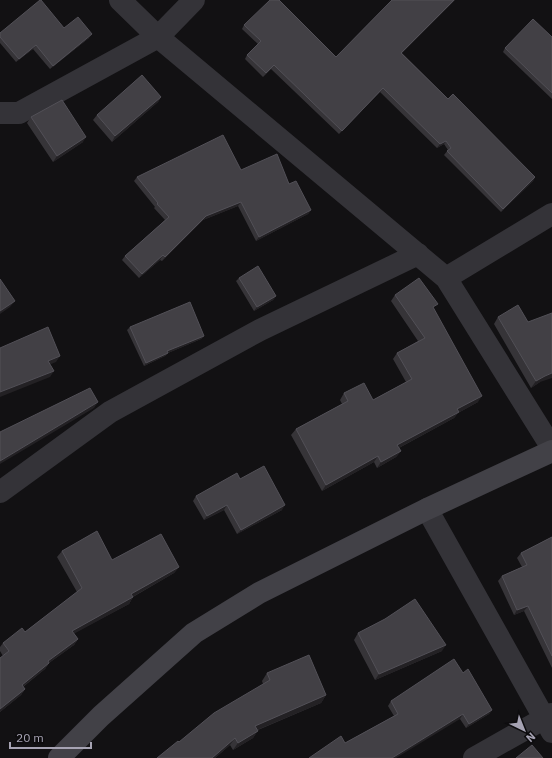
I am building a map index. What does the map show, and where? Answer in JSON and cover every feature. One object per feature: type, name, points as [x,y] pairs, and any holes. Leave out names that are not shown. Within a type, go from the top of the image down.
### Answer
[{"type":"main road","points":[[59,758],[101,716],[194,633],[259,593],[427,509],[552,451]]},
{"type":"street","points":[[120,0],[158,37],[446,278],[552,448]]},
{"type":"street","points":[[0,113],[20,113],[158,37],[194,0]]},
{"type":"street","points":[[446,278],[552,214]]},
{"type":"street","points":[[0,492],[110,412],[260,330],[418,254]]},
{"type":"street","points":[[427,509],[549,721],[474,758]]},
{"type":"building","points":[[40,0],[64,28],[78,17],[92,34],[53,66],[36,45],[19,59],[0,37],[0,33]]},
{"type":"building","points":[[270,0],[279,0],[336,57],[392,0],[454,0],[401,53],[448,99],[453,94],[535,177],[503,209],[447,151],[451,148],[446,141],[440,144],[383,88],[342,131],[274,65],[266,73],[247,55],[261,41],[244,25]]},
{"type":"building","points":[[533,19],[552,37],[552,93],[505,48]]},
{"type":"building","points":[[142,75],[161,97],[115,136],[97,115]]},
{"type":"building","points":[[62,100],[86,137],[57,156],[31,117]]},
{"type":"building","points":[[223,135],[241,170],[277,154],[289,184],[296,181],[311,210],[259,237],[241,202],[206,216],[165,257],[163,255],[142,274],[125,256],[169,217],[157,204],[158,203],[137,177]]},
{"type":"building","points":[[258,266],[276,296],[257,307],[239,278]]},
{"type":"building","points":[[419,278],[438,304],[433,307],[482,396],[457,409],[459,412],[397,445],[401,451],[381,462],[378,456],[326,485],[296,429],[348,401],[344,393],[364,383],[373,400],[412,379],[397,353],[425,338],[395,295]]},
{"type":"building","points":[[0,279],[15,301],[0,311]]},
{"type":"building","points":[[190,302],[204,336],[167,351],[168,353],[146,363],[130,327]]},
{"type":"building","points":[[518,305],[528,322],[552,313],[552,373],[536,381],[498,317]]},
{"type":"building","points":[[48,327],[60,356],[48,361],[54,371],[0,392],[0,348]]},
{"type":"building","points":[[90,388],[98,402],[0,461],[0,432]]},
{"type":"building","points":[[264,466],[285,505],[241,530],[227,505],[207,516],[196,496],[237,473],[240,479]]},
{"type":"building","points":[[97,531],[112,560],[161,534],[179,567],[131,594],[133,597],[72,631],[78,639],[48,661],[49,663],[22,685],[25,689],[0,709],[0,658],[9,651],[3,643],[22,628],[25,632],[82,588],[62,551]]},
{"type":"building","points":[[552,537],[552,656],[528,606],[517,610],[502,576],[527,565],[521,553]]},
{"type":"building","points":[[415,599],[446,645],[379,674],[358,633],[385,619]]},
{"type":"building","points":[[309,655],[326,695],[255,726],[258,731],[238,743],[235,738],[212,758],[157,758],[214,713],[270,680],[267,673]]},
{"type":"building","points":[[454,659],[463,673],[468,669],[492,710],[469,724],[463,714],[392,758],[309,758],[341,736],[345,743],[398,714],[391,701]]},
{"type":"building","points":[[532,745],[543,758],[516,758]]}]
